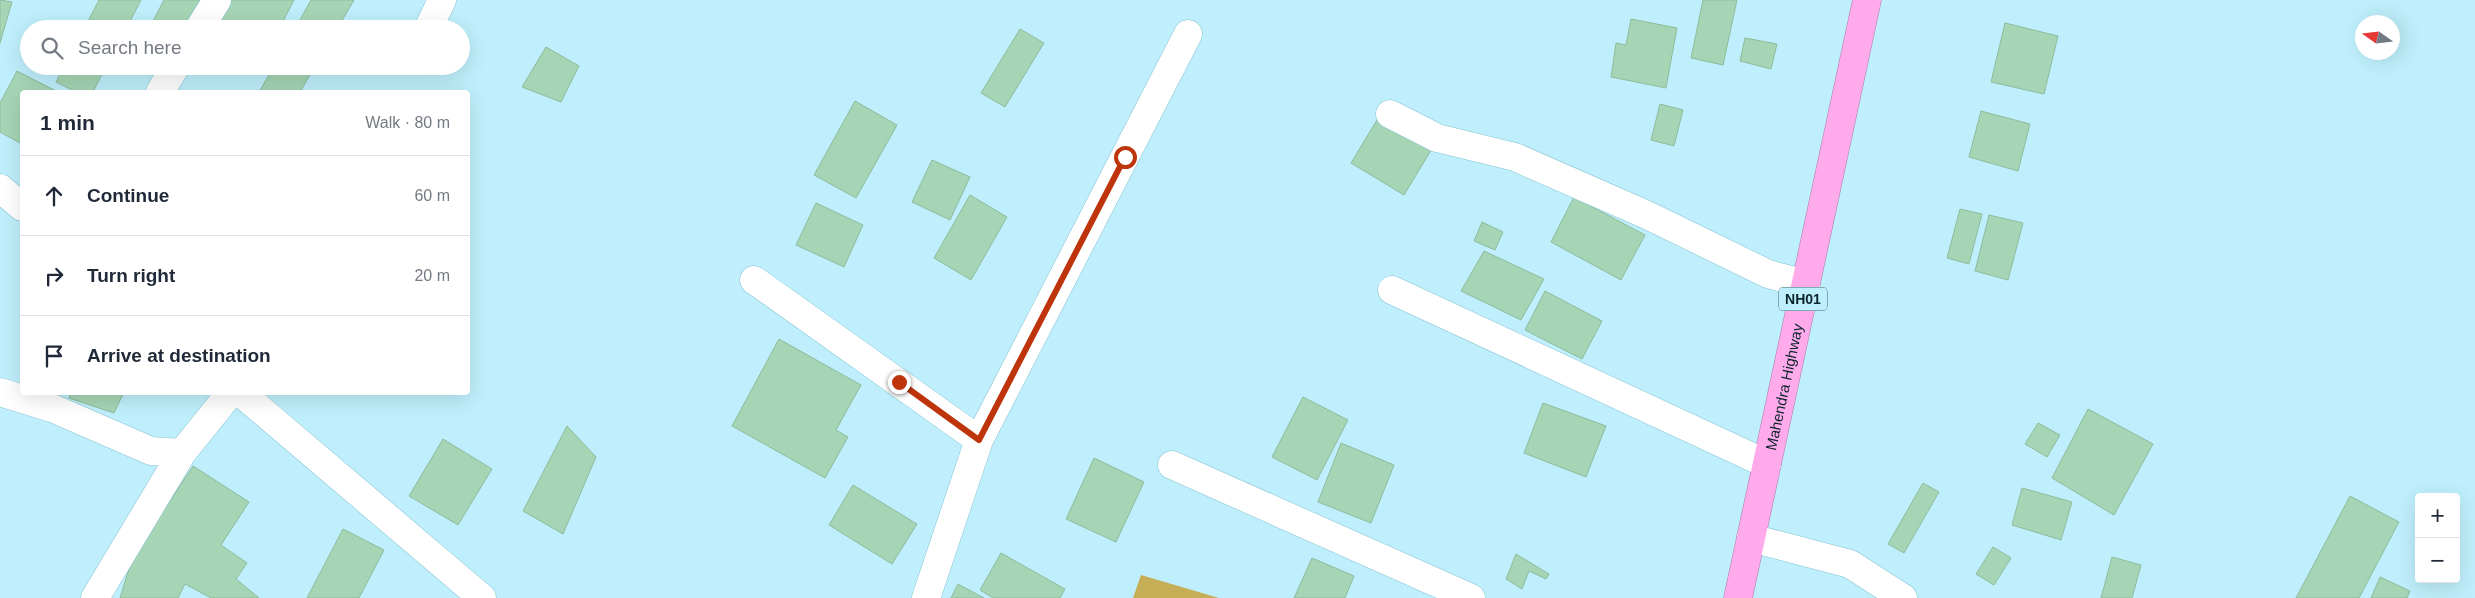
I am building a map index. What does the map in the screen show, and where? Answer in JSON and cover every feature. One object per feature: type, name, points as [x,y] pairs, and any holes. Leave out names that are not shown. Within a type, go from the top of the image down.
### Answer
[{"type":"highway","name":"Mahendra Highway","points":[[1738,598],[1867,0]]},
{"type":"street","points":[[205,20],[217,0]]},
{"type":"street","points":[[432,20],[442,0]]},
{"type":"street","points":[[926,598],[979,440],[1188,34]]},
{"type":"street","points":[[161,90],[170,75]]},
{"type":"street","points":[[1390,114],[1437,138],[1515,157],[1647,215],[1768,274],[1806,284]]},
{"type":"street","points":[[0,188],[20,205]]},
{"type":"street","points":[[754,280],[979,440]]},
{"type":"street","points":[[1392,290],[1767,464]]},
{"type":"street","points":[[0,392],[52,408],[151,451],[182,453]]},
{"type":"street","points":[[95,598],[182,453],[229,395]]},
{"type":"street","points":[[244,395],[482,598]]},
{"type":"street","points":[[1172,465],[1471,598]]},
{"type":"street","points":[[1751,538],[1850,564],[1903,598]]},
{"type":"shaded area","points":[[1141,575],[1219,598],[1133,598]]},
{"type":"building","points":[[0,0],[12,2],[0,43]]},
{"type":"building","points":[[99,0],[141,0],[131,20],[89,20]]},
{"type":"building","points":[[164,0],[203,0],[191,20],[154,20]]},
{"type":"building","points":[[220,0],[294,0],[284,20],[218,20]]},
{"type":"building","points":[[311,0],[354,0],[342,20],[300,20]]},
{"type":"building","points":[[1703,0],[1737,0],[1723,65],[1691,58]]},
{"type":"building","points":[[1631,19],[1677,28],[1666,88],[1611,77],[1616,43],[1626,45]]},
{"type":"building","points":[[2005,23],[2058,36],[2044,94],[1991,82]]},
{"type":"building","points":[[1020,29],[1044,43],[1005,107],[981,93]]},
{"type":"building","points":[[1745,38],[1777,44],[1771,69],[1740,61]]},
{"type":"building","points":[[546,47],[579,66],[561,102],[522,87]]},
{"type":"building","points":[[17,71],[20,75],[25,75],[54,90],[20,90],[20,143],[0,132],[0,103]]},
{"type":"building","points":[[60,75],[102,75],[94,90],[72,90],[56,82]]},
{"type":"building","points":[[269,75],[310,75],[301,90],[260,90]]},
{"type":"building","points":[[855,101],[897,125],[856,198],[814,175]]},
{"type":"building","points":[[1660,104],[1683,110],[1674,146],[1651,140]]},
{"type":"building","points":[[1981,111],[2030,124],[2018,171],[1969,157]]},
{"type":"building","points":[[1380,115],[1433,147],[1404,195],[1351,163]]},
{"type":"building","points":[[932,160],[970,177],[950,220],[912,202]]},
{"type":"building","points":[[970,195],[1007,217],[971,280],[934,258]]},
{"type":"building","points":[[1574,197],[1645,235],[1621,280],[1551,242]]},
{"type":"building","points":[[816,203],[863,225],[844,267],[796,245]]},
{"type":"building","points":[[1960,209],[1982,214],[1969,264],[1947,258]]},
{"type":"building","points":[[1989,215],[2023,223],[2008,280],[1975,271]]},
{"type":"building","points":[[1482,222],[1503,232],[1495,250],[1474,241]]},
{"type":"building","points":[[1484,251],[1544,279],[1521,320],[1461,291]]},
{"type":"building","points":[[1545,291],[1602,321],[1582,359],[1525,330]]},
{"type":"building","points":[[779,339],[861,385],[836,430],[848,437],[825,478],[732,426]]},
{"type":"building","points":[[70,395],[123,395],[114,413],[69,398]]},
{"type":"building","points":[[1303,397],[1348,420],[1317,480],[1272,457]]},
{"type":"building","points":[[1543,403],[1606,426],[1586,477],[1524,453]]},
{"type":"building","points":[[2088,409],[2153,444],[2114,515],[2052,478]]},
{"type":"building","points":[[2038,423],[2060,435],[2047,457],[2025,444]]},
{"type":"building","points":[[567,426],[596,457],[563,534],[523,511]]},
{"type":"building","points":[[443,439],[492,469],[458,525],[409,496]]},
{"type":"building","points":[[1341,443],[1394,465],[1371,523],[1318,502]]},
{"type":"building","points":[[1094,458],[1144,482],[1116,542],[1066,519]]},
{"type":"building","points":[[193,466],[249,502],[221,545],[247,563],[236,579],[259,598],[211,598],[185,584],[178,598],[120,598],[132,559]]},
{"type":"building","points":[[1923,483],[1939,492],[1904,553],[1888,544]]},
{"type":"building","points":[[853,485],[917,524],[892,564],[829,525]]},
{"type":"building","points":[[2022,488],[2072,502],[2061,540],[2012,525]]},
{"type":"building","points":[[2350,496],[2399,522],[2359,598],[2296,598]]},
{"type":"building","points":[[343,529],[384,550],[359,598],[307,598]]},
{"type":"building","points":[[1993,547],[2011,558],[1994,585],[1976,574]]},
{"type":"building","points":[[1001,553],[1065,589],[1060,598],[993,598],[980,590]]},
{"type":"building","points":[[1516,554],[1549,574],[1546,579],[1529,571],[1522,589],[1506,579]]},
{"type":"building","points":[[2112,557],[2141,565],[2132,598],[2101,598]]},
{"type":"building","points":[[1312,558],[1354,576],[1345,598],[1294,598]]},
{"type":"building","points":[[2380,577],[2410,591],[2407,598],[2371,598]]},
{"type":"building","points":[[958,584],[984,598],[951,598]]},
{"type":"route","points":[[899,382],[979,440],[1125,157]]}]
